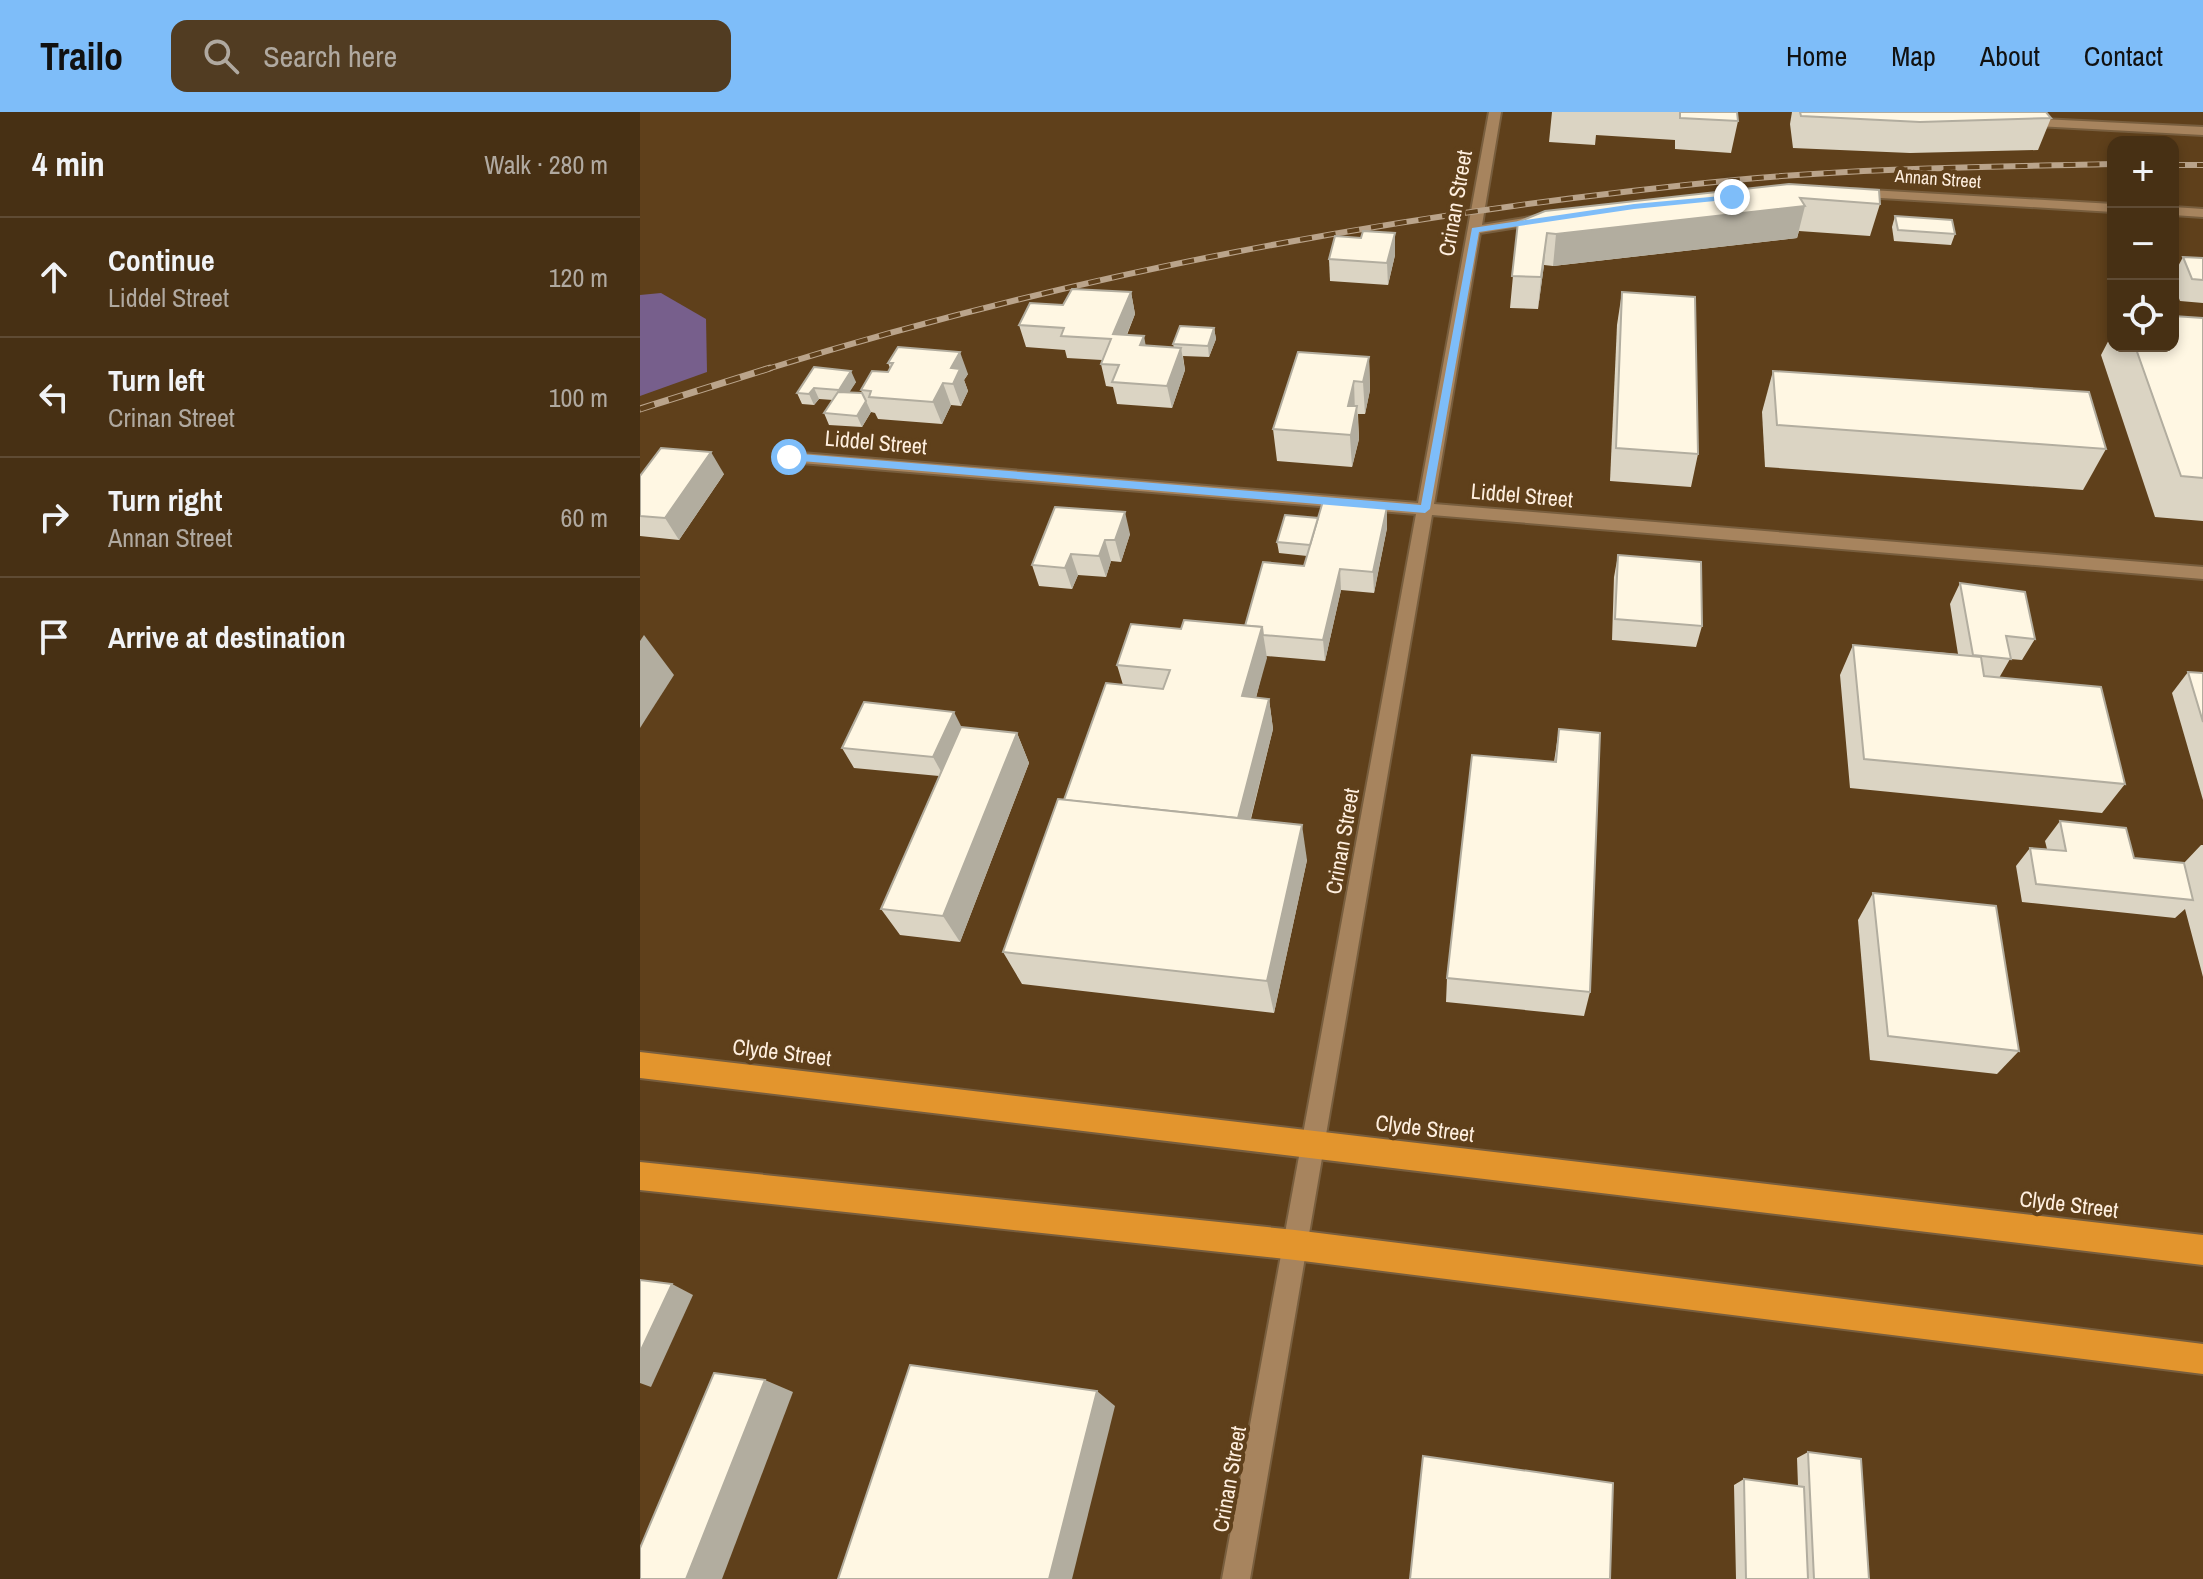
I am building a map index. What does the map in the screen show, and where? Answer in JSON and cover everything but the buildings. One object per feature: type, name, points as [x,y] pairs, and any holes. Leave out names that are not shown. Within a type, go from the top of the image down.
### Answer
[{"type":"highway","name":"Clyde Street","points":[[640,1065],[2203,1250]]},
{"type":"highway","points":[[640,1176],[1295,1245],[2203,1359]]},
{"type":"street","name":"Crinan Street","points":[[1236,1579],[1495,112]]},
{"type":"street","points":[[2002,120],[2203,131]]},
{"type":"street","name":"Annan Street","points":[[1834,193],[2107,208]]},
{"type":"street","points":[[2179,211],[2203,213]]},
{"type":"street","points":[[1475,230],[1559,217]]},
{"type":"street","name":"Liddel Street","points":[[789,457],[2203,573]]},
{"type":"shaded area","points":[[661,293],[706,319],[707,372],[640,396],[640,295]]},
{"type":"railway","points":[[764,370],[1002,303],[1123,275],[1244,250],[1489,209],[1782,176],[2107,164]]},
{"type":"railway","points":[[2179,165],[2203,165]]},
{"type":"railway","points":[[640,409],[770,368]]},
{"type":"route","points":[[789,457],[1425,509],[1475,230],[1634,207],[1732,197]]}]
